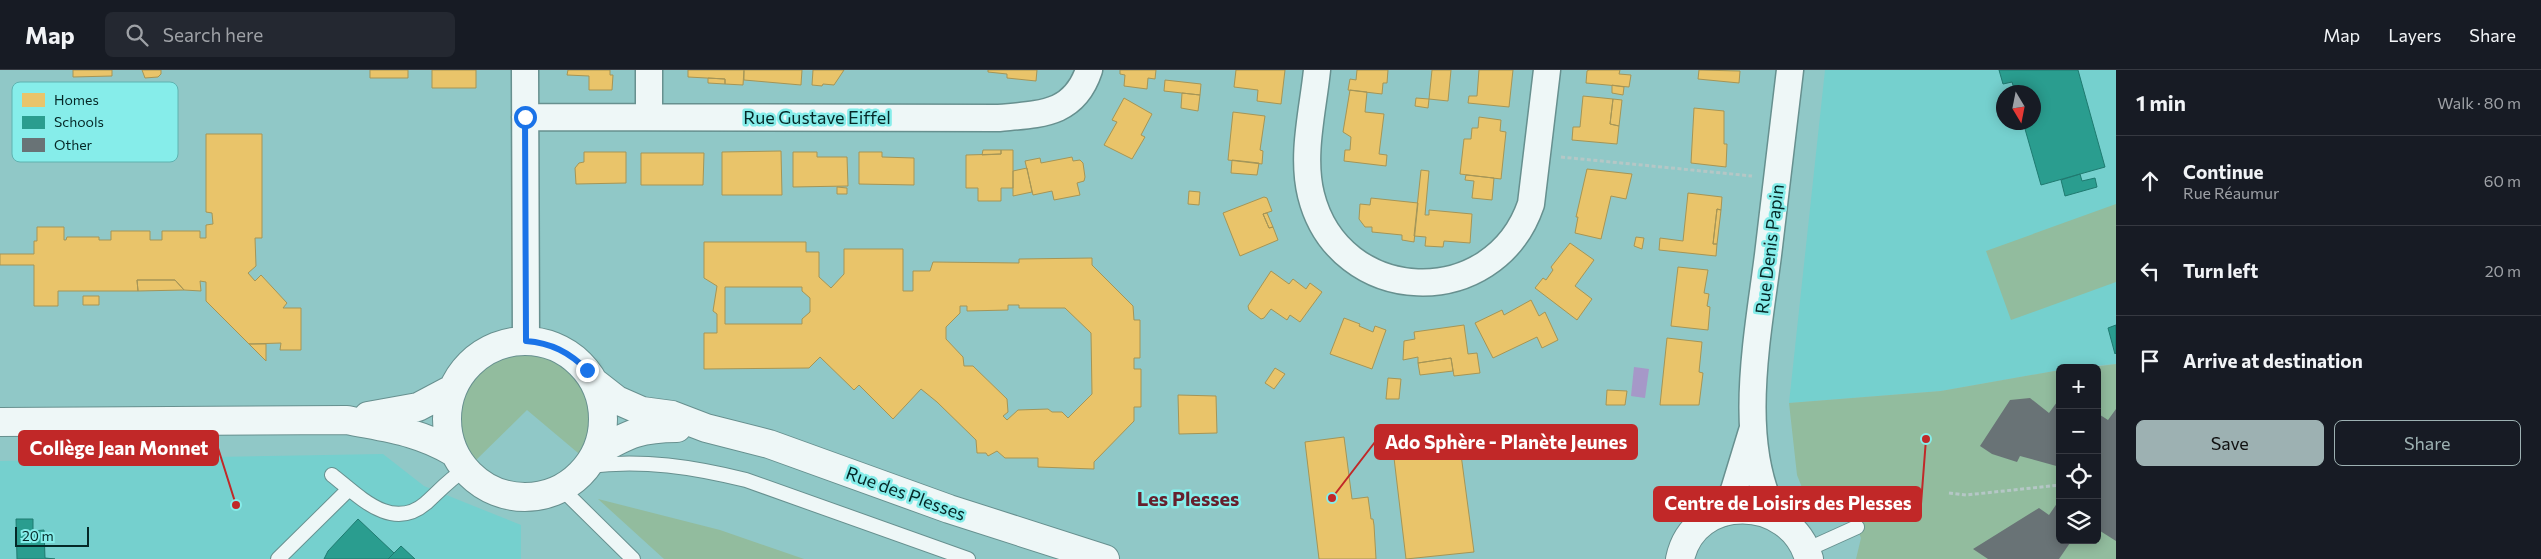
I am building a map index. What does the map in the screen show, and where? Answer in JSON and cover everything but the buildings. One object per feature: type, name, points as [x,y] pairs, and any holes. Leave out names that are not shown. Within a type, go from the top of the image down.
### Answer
[{"type":"street","points":[[525,70],[526,341]]},
{"type":"street","points":[[649,70],[649,116]]},
{"type":"street","name":"Rue Gustave Eiffel","points":[[525,117],[999,118],[1052,111],[1065,105],[1077,95],[1089,70]]},
{"type":"street","points":[[1317,70],[1307,162],[1311,195],[1325,230],[1345,253],[1368,270],[1398,281],[1430,283],[1462,277],[1491,261],[1510,243],[1524,224],[1531,204],[1547,70]]},
{"type":"street","name":"Rue Denis Papin","points":[[1776,517],[1764,491],[1753,428],[1754,367],[1790,70]]},
{"type":"street","points":[[347,420],[403,430],[435,441],[459,461],[477,482],[493,491],[510,496],[528,498],[546,495],[562,489],[592,459],[601,440],[604,416],[601,399],[587,370],[566,352],[553,346],[526,341],[507,343],[482,354],[461,373],[452,389],[448,402],[447,427],[459,461]]},
{"type":"street","name":"Rue des Plesses","points":[[594,382],[629,407],[654,414],[672,416],[706,428],[770,444],[948,509],[1105,559]]},
{"type":"street","points":[[0,422],[347,420],[418,407],[452,389]]},
{"type":"street","name":"Rue des Plesses","points":[[592,459],[637,431],[654,428],[706,428]]},
{"type":"street","name":"Rue Denis Papin","points":[[1722,512],[1734,490],[1753,428]]},
{"type":"street","points":[[1680,559],[1687,540],[1708,519],[1722,512],[1744,509],[1766,512],[1776,517],[1794,531],[1807,554]]},
{"type":"lane","points":[[592,459],[653,463],[711,472],[746,480],[968,559]]},
{"type":"lane","points":[[332,475],[386,514],[403,515],[425,504],[445,483],[459,461]]},
{"type":"lane","points":[[278,559],[350,489]]},
{"type":"lane","points":[[562,489],[633,559]]},
{"type":"lane","points":[[1807,554],[1857,527]]},
{"type":"path","points":[[1537,155],[1777,178]]},
{"type":"path","points":[[1949,493],[1966,495],[2056,485]]},
{"type":"shaded area","points":[[1825,70],[2116,70],[2116,364],[2056,364],[2056,371],[1941,391],[1789,403]]},
{"type":"shaded area","points":[[1634,367],[1649,369],[1645,398],[1631,396]]},
{"type":"shaded area","points":[[383,454],[424,486],[521,525],[521,559],[0,559],[0,461]]},
{"type":"green space","points":[[2116,204],[2116,282],[2011,320],[1986,251]]},
{"type":"green space","points":[[517,350],[541,351],[552,355],[567,364],[583,380],[593,401],[594,411],[591,434],[584,458],[527,410],[472,464],[460,436],[458,409],[461,396],[467,383],[488,361]]},
{"type":"green space","points":[[2116,364],[2116,559],[1856,559],[1861,538],[1849,510],[1809,505],[1797,475],[1789,403],[1941,391],[2056,371],[2056,544],[2101,544],[2101,366]]},
{"type":"green space","points":[[598,499],[720,530],[804,559],[664,559]]},
{"type":"place","name":"Centre de Loisirs des Plesses","points":[[1926,439]]},
{"type":"place","name":"Ado Sphère - Planète Jeunes","points":[[1332,498]]},
{"type":"place","name":"Collège Jean Monnet","points":[[236,505]]},
{"type":"district","name":"Les Plesses","points":[[1188,498]]},
{"type":"route","points":[[525,117],[526,341],[540,342],[566,352],[587,370]]}]
